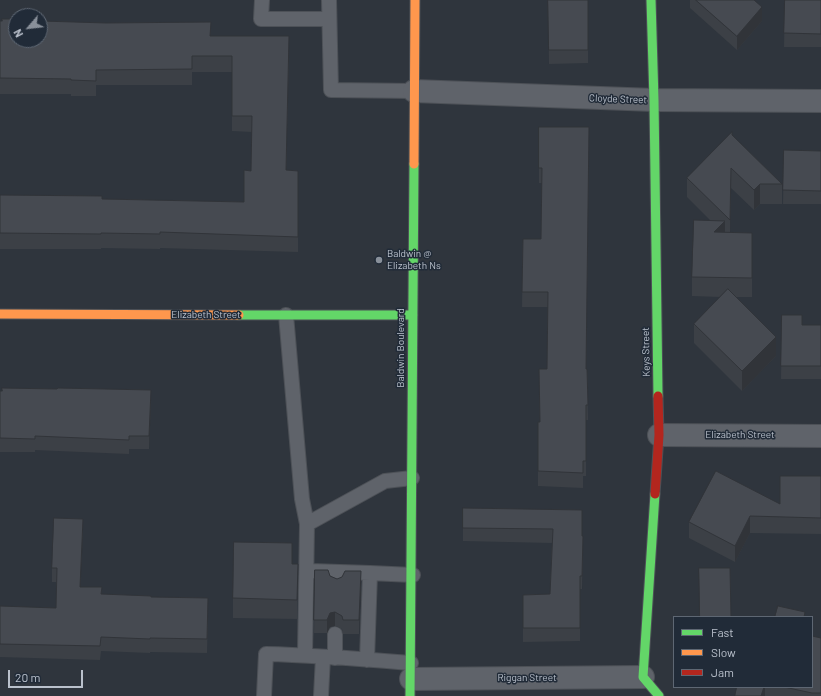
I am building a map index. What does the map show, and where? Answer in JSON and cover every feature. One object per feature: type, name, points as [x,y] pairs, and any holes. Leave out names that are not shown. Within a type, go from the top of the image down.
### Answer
[{"type":"street","name":"Baldwin Boulevard","points":[[411,679],[413,575],[412,315],[415,0]]},
{"type":"street","name":"Keys Street","points":[[642,677],[659,435],[651,0]]},
{"type":"street","name":"Cloyde Street","points":[[414,91],[654,100],[821,101]]},
{"type":"street","name":"Elizabeth Street","points":[[0,314],[412,315]]},
{"type":"street","name":"Elizabeth Street","points":[[659,435],[821,436]]},
{"type":"street","name":"Riggan Street","points":[[411,679],[642,677]]},
{"type":"street","points":[[642,677],[659,696]]},
{"type":"lane","points":[[262,0],[261,19],[329,19]]},
{"type":"lane","points":[[329,0],[331,90],[414,91]]},
{"type":"lane","points":[[286,315],[302,499],[307,524],[305,655]]},
{"type":"lane","points":[[307,524],[385,481],[412,478]]},
{"type":"lane","points":[[306,571],[336,578],[370,573],[413,575]]},
{"type":"lane","points":[[368,660],[370,573]]},
{"type":"lane","points":[[321,696],[335,634]]},
{"type":"lane","points":[[264,696],[266,654],[305,655],[368,660],[411,679]]},
{"type":"building","points":[[548,0],[588,0],[588,50],[549,50]]},
{"type":"building","points":[[696,0],[754,0],[762,7],[737,36]]},
{"type":"building","points":[[785,0],[821,0],[821,34],[784,33]]},
{"type":"building","points":[[2,19],[8,19],[8,48],[48,48],[48,21],[106,23],[211,22],[210,36],[289,36],[286,170],[298,171],[298,237],[160,232],[160,234],[0,233],[0,195],[102,196],[102,199],[244,202],[244,170],[251,171],[252,116],[232,116],[232,56],[192,56],[192,69],[96,70],[96,81],[71,79],[0,78],[0,21],[2,21]]},
{"type":"building","points":[[539,127],[589,127],[586,369],[588,405],[586,405],[586,461],[583,461],[583,473],[538,471],[538,422],[540,422],[539,369],[547,369],[548,292],[522,292],[523,239],[541,239],[542,168],[539,168]]},
{"type":"building","points":[[732,132],[732,135],[782,184],[760,184],[754,190],[731,168],[730,220],[687,178]]},
{"type":"building","points":[[784,150],[821,151],[821,191],[783,190]]},
{"type":"building","points":[[694,220],[725,221],[714,232],[752,233],[752,278],[692,277]]},
{"type":"building","points":[[728,289],[776,337],[742,371],[694,324]]},
{"type":"building","points":[[782,315],[802,315],[802,325],[821,325],[821,366],[781,366]]},
{"type":"building","points":[[2,388],[151,390],[149,436],[129,436],[129,440],[35,436],[35,439],[0,438],[0,391],[2,391]]},
{"type":"building","points":[[716,471],[780,504],[780,476],[821,476],[821,518],[750,516],[735,546],[689,522]]},
{"type":"building","points":[[463,508],[582,510],[583,536],[582,576],[580,576],[580,628],[523,628],[523,595],[550,594],[553,529],[463,528]]},
{"type":"building","points":[[54,518],[83,519],[80,587],[102,587],[101,594],[208,598],[207,639],[101,637],[100,646],[0,644],[0,606],[56,608],[57,568],[52,568]]},
{"type":"building","points":[[234,542],[292,543],[292,564],[298,564],[297,600],[233,598]]},
{"type":"building","points":[[699,568],[730,568],[731,616],[700,616]]},
{"type":"building","points":[[315,570],[328,570],[330,576],[337,579],[342,577],[345,571],[361,571],[359,620],[343,620],[342,616],[335,612],[330,613],[327,620],[314,620]]},
{"type":"building","points":[[778,606],[805,612],[804,616],[775,616]]},
{"type":"building","points":[[813,636],[821,638],[821,693],[812,693],[789,688],[813,688]]},
{"type":"building","points":[[737,688],[764,688],[761,696],[735,696]]},
{"type":"traffic: fast","points":[[651,0],[654,100],[658,396]]},
{"type":"traffic: fast","points":[[410,696],[414,164]]},
{"type":"traffic: fast","points":[[239,315],[413,315]]},
{"type":"traffic: fast","points":[[655,494],[643,677],[659,696]]},
{"type":"traffic: slow","points":[[414,164],[415,0]]},
{"type":"traffic: slow","points":[[0,314],[239,315]]},
{"type":"traffic: jam","points":[[655,494],[659,435],[658,396]]},
{"type":"place","name":"Baldwin @ Elizabeth Ns","points":[[379,260]]}]
